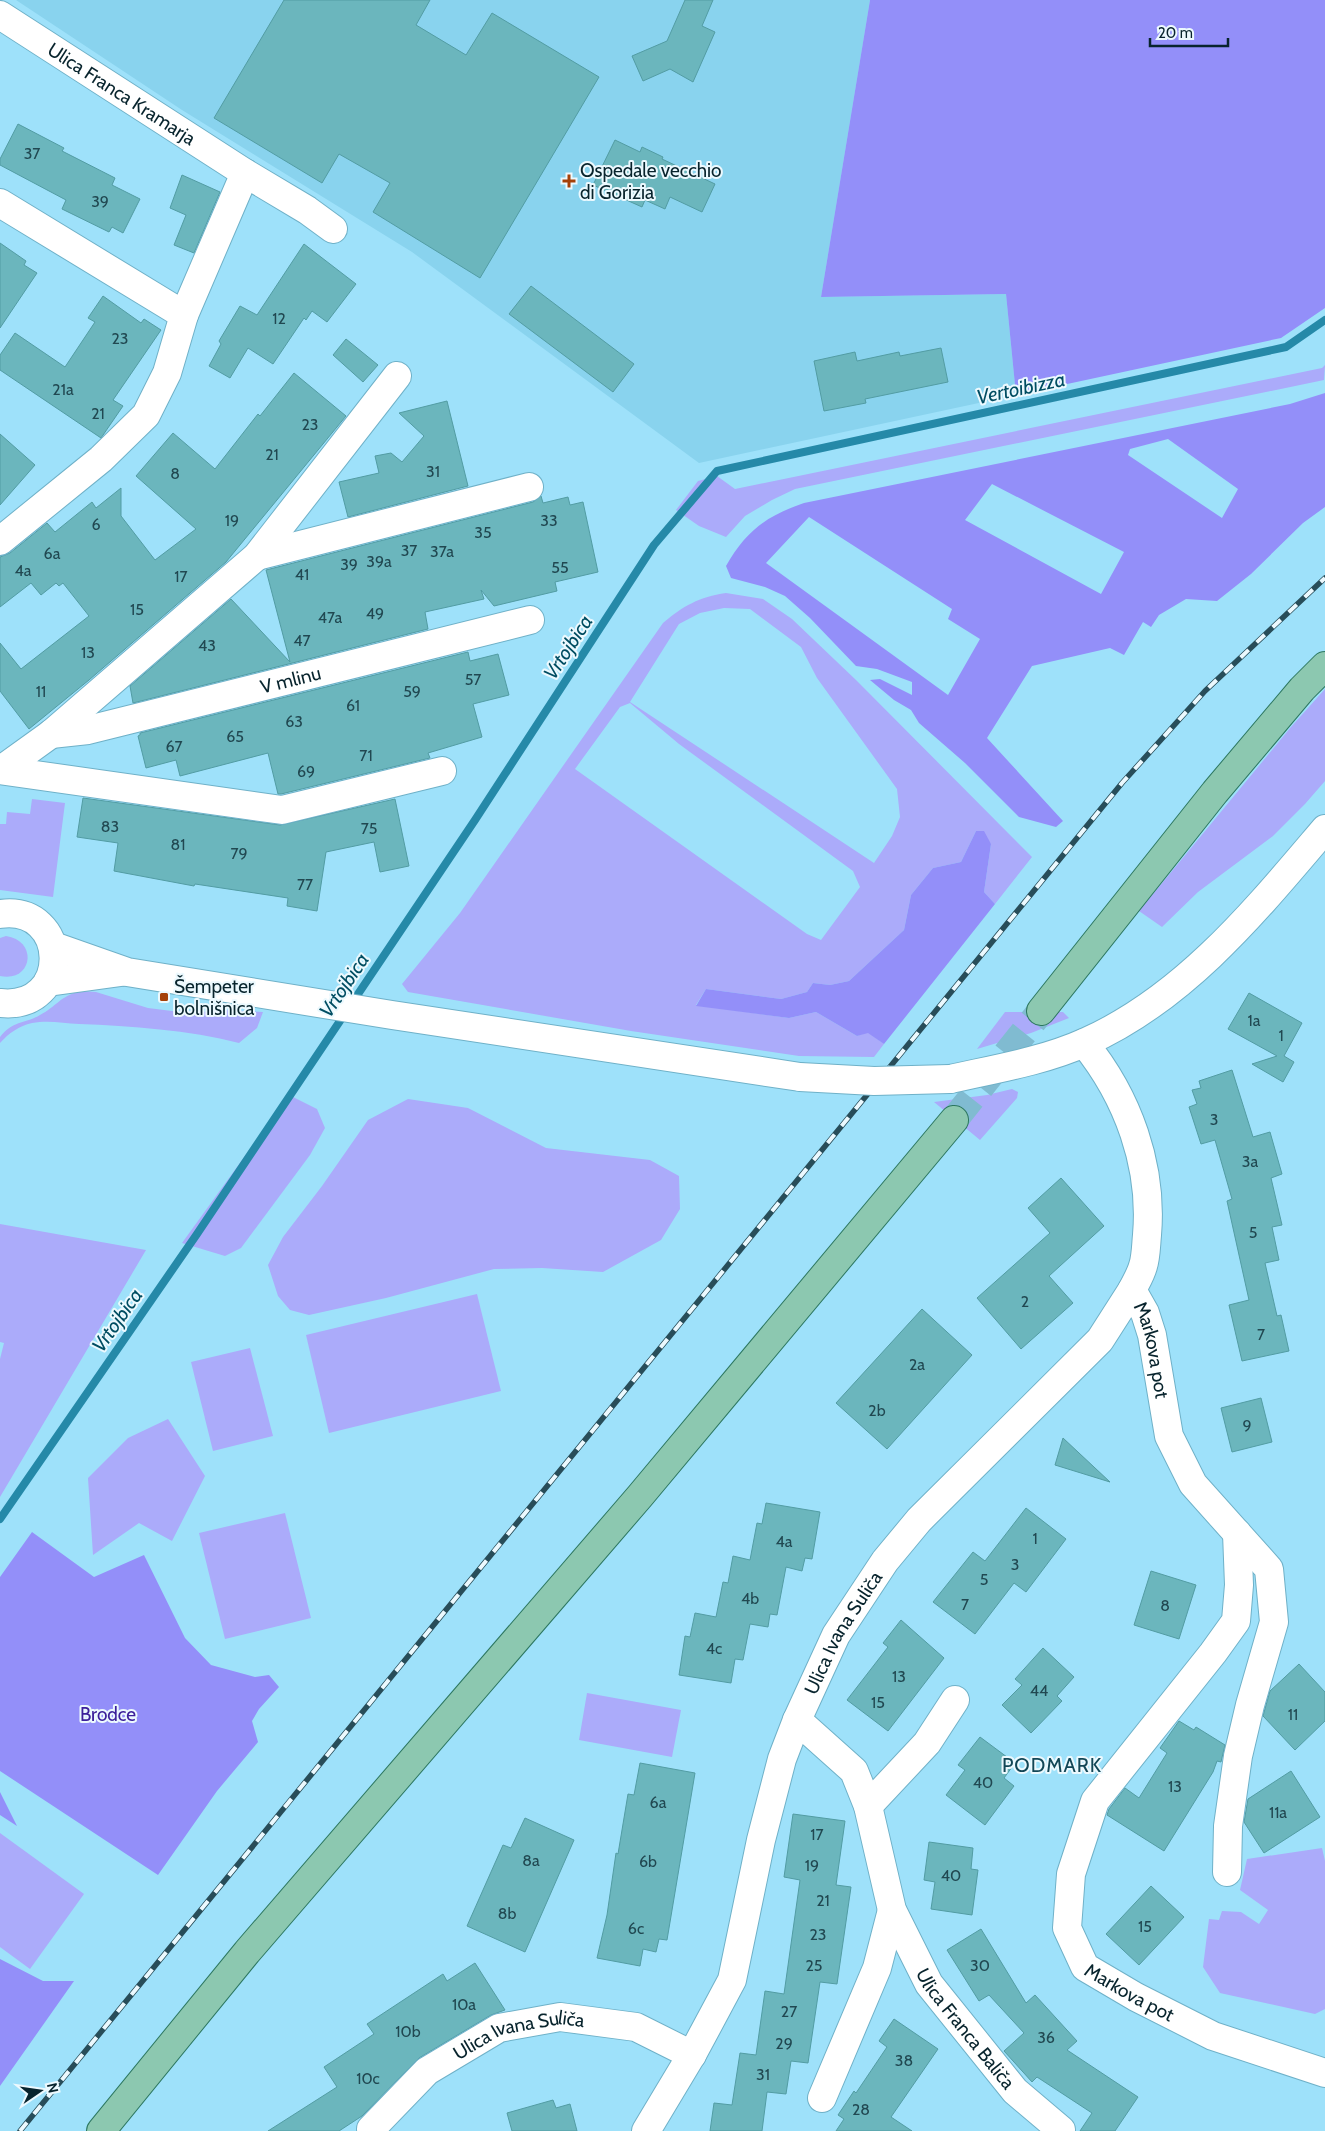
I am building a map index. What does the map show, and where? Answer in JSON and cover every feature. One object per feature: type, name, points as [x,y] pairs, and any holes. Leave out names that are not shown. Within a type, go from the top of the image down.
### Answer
[{"type":"main road","points":[[1041,1011],[1215,792],[1302,689],[1325,666]]},
{"type":"main road","points":[[100,2131],[247,1952],[640,1496],[954,1120]]},
{"type":"street","name":"Ulica Franca Kramarja","points":[[0,14],[245,173],[307,210],[333,229]]},
{"type":"street","points":[[1,539],[101,459],[146,414],[167,373],[184,315],[245,173]]},
{"type":"street","points":[[0,203],[184,315]]},
{"type":"street","name":"V mlinu","points":[[0,770],[51,734],[257,556],[397,376]]},
{"type":"street","name":"V mlinu","points":[[257,556],[529,487]]},
{"type":"street","name":"V mlinu","points":[[51,734],[88,730],[530,620]]},
{"type":"street","name":"V mlinu","points":[[0,770],[282,810],[442,771]]},
{"type":"street","points":[[53,946],[127,972],[392,1015],[800,1077],[874,1081],[950,1079],[1022,1063],[1084,1043],[1126,1023],[1182,982],[1267,896],[1325,828]]},
{"type":"street","points":[[0,914],[15,913],[28,916],[39,923],[48,934],[53,946],[54,964],[48,982],[32,998],[4,1008]]},
{"type":"street","points":[[48,982],[127,972]]},
{"type":"street","name":"Markova pot","points":[[1084,1043],[1103,1066],[1131,1122],[1146,1175],[1148,1221],[1144,1264],[1132,1290],[1146,1313],[1152,1335],[1170,1436],[1193,1484],[1269,1569],[1274,1622],[1238,1756],[1228,1826],[1227,1872]]},
{"type":"street","name":"Ulica Ivana Suliča","points":[[646,2131],[692,2054],[732,1980],[761,1840],[782,1759],[797,1720],[836,1635],[884,1561],[919,1520],[1100,1340],[1132,1290]]},
{"type":"street","name":"Markova pot","points":[[1237,1533],[1238,1585],[1236,1621],[1094,1801],[1070,1874],[1067,1928],[1085,1967],[1136,1997],[1213,2036],[1325,2074]]},
{"type":"street","points":[[868,1806],[927,1743],[955,1700]]},
{"type":"street","name":"Ulica Franca Baliča","points":[[797,1720],[854,1771],[868,1806],[892,1910],[929,1984],[1015,2091],[1061,2130]]},
{"type":"street","name":"Ulica Franca Baliča","points":[[822,2098],[878,1968],[892,1910]]},
{"type":"street","name":"Ulica Ivana Suliča","points":[[371,2129],[428,2071],[499,2028],[560,2017],[636,2026],[692,2054]]},
{"type":"shaded area","name":"Ospedale vecchio di Gorizia","points":[[16,0],[870,0],[821,297],[1006,294],[1016,395],[699,463],[412,252],[182,110]]},
{"type":"shaded area","points":[[1325,365],[1324,380],[795,489],[745,516],[726,537],[699,526],[676,510],[698,481],[717,476],[735,489],[1322,368]]},
{"type":"shaded area","points":[[726,593],[763,599],[792,619],[856,680],[1032,857],[995,904],[984,892],[991,844],[976,831],[961,862],[933,868],[911,895],[904,930],[849,981],[830,985],[813,983],[807,992],[781,999],[706,989],[696,1005],[789,1018],[816,1012],[857,1036],[868,1032],[884,1044],[874,1057],[799,1056],[631,1031],[408,992],[402,984],[460,913],[663,623],[692,603]],"holes":[[[724,608],[750,609],[801,647],[817,678],[897,789],[900,817],[892,836],[874,863],[630,702],[679,624],[700,613]],[[630,703],[679,744],[853,871],[860,887],[821,940],[807,934],[575,769],[620,707]]]},
{"type":"shaded area","points":[[1325,689],[1325,781],[1273,836],[1198,892],[1162,927],[1139,911],[1291,727]]},
{"type":"shaded area","points":[[32,799],[65,803],[53,897],[0,890],[0,824],[6,824],[7,812],[30,814]]},
{"type":"shaded area","points":[[6,936],[17,939],[23,945],[27,953],[27,960],[25,968],[19,973],[11,976],[0,976],[0,938]]},
{"type":"shaded area","points":[[80,991],[96,992],[148,1008],[188,1013],[226,1010],[263,1012],[257,1028],[239,1043],[160,1029],[38,1022],[19,1028],[0,1043],[0,1037],[14,1025],[35,1018],[67,996]]},
{"type":"shaded area","points":[[1005,1012],[1063,1012],[1069,1018],[1031,1033],[977,1049]]},
{"type":"shaded area","points":[[1012,1089],[1018,1092],[1017,1098],[980,1140],[934,1102],[987,1095]]},
{"type":"shaded area","points":[[289,1095],[317,1109],[325,1128],[310,1155],[241,1248],[225,1256],[182,1243]]},
{"type":"shaded area","points":[[408,1099],[468,1108],[546,1148],[650,1160],[679,1176],[680,1209],[661,1240],[603,1272],[542,1268],[494,1269],[386,1298],[309,1315],[290,1310],[278,1296],[268,1265],[283,1237],[322,1186],[368,1120]]},
{"type":"shaded area","points":[[0,1224],[146,1250],[0,1497],[0,1359],[4,1343],[0,1342]]},
{"type":"shaded area","points":[[477,1294],[501,1391],[329,1433],[306,1335]]},
{"type":"shaded area","points":[[250,1348],[273,1436],[213,1451],[191,1362]]},
{"type":"shaded area","points":[[168,1419],[205,1476],[172,1541],[139,1523],[93,1555],[88,1478],[128,1438]]},
{"type":"shaded area","points":[[285,1513],[311,1618],[225,1639],[199,1533]]},
{"type":"shaded area","points":[[587,1693],[681,1710],[672,1757],[579,1740]]},
{"type":"shaded area","points":[[0,1833],[84,1894],[30,1969],[0,1947]]},
{"type":"shaded area","points":[[1322,1848],[1325,1861],[1325,2009],[1315,2014],[1220,1993],[1203,1967],[1209,1919],[1219,1920],[1222,1911],[1241,1912],[1259,1924],[1268,1910],[1240,1890],[1247,1859]]},
{"type":"green space","points":[[870,0],[1325,0],[1325,308],[1281,338],[1016,395],[1006,294],[821,297]]},
{"type":"green space","points":[[1325,393],[1325,507],[1303,523],[1251,574],[1217,601],[1186,599],[1159,615],[1151,627],[1143,622],[1124,655],[1110,648],[1032,666],[987,738],[1063,821],[1056,827],[1019,817],[965,763],[919,723],[911,710],[894,700],[870,680],[880,679],[912,695],[912,682],[877,669],[856,666],[810,618],[785,596],[765,587],[731,578],[726,566],[741,543],[758,526],[779,513],[804,503],[1290,404]],"holes":[[[1168,439],[1238,489],[1222,518],[1128,455],[1130,449]],[[992,484],[1124,552],[1101,594],[965,520]],[[809,517],[952,609],[948,619],[980,639],[948,695],[766,563]]]},
{"type":"green space","points":[[976,831],[984,831],[991,844],[984,892],[995,904],[884,1044],[868,1033],[857,1036],[816,1012],[789,1018],[696,1006],[706,989],[781,999],[807,992],[813,983],[830,985],[849,981],[904,930],[911,895],[933,868],[961,862]]},
{"type":"green space","name":"Brodce","points":[[32,1532],[94,1577],[144,1555],[185,1638],[211,1665],[255,1677],[269,1675],[279,1687],[259,1709],[252,1721],[258,1742],[217,1791],[158,1875],[0,1771],[0,1577]]},
{"type":"green space","points":[[0,1792],[17,1826],[0,1815]]},
{"type":"green space","points":[[0,1959],[43,1981],[74,1981],[0,2086]]},
{"type":"building","points":[[284,0],[430,0],[416,25],[466,55],[492,13],[599,77],[480,278],[373,212],[390,183],[339,154],[322,183],[214,118]]},
{"type":"building","points":[[685,0],[713,0],[702,26],[715,32],[693,82],[670,69],[643,81],[632,56],[667,41]]},
{"type":"building","points":[[18,124],[64,148],[62,151],[115,178],[112,185],[140,199],[123,233],[112,227],[109,232],[62,209],[66,200],[0,165],[0,159]]},
{"type":"building","points":[[615,140],[640,152],[642,147],[663,157],[662,159],[715,184],[702,212],[670,197],[665,209],[645,200],[642,207],[593,185]]},
{"type":"building","points":[[182,175],[220,192],[194,253],[174,245],[186,215],[170,208]]},
{"type":"building","points":[[0,243],[26,261],[24,265],[37,273],[0,328]]},
{"type":"building","points":[[304,244],[356,284],[327,322],[312,311],[306,320],[304,318],[273,364],[248,348],[230,378],[209,366],[221,344],[219,341],[240,306],[257,315]]},
{"type":"building","points":[[531,286],[634,364],[613,392],[509,314]]},
{"type":"building","points":[[103,296],[141,323],[144,319],[161,330],[113,400],[123,406],[101,438],[0,370],[0,355],[15,333],[65,367],[95,322],[88,318]]},
{"type":"building","points":[[346,339],[378,365],[363,382],[333,355]]},
{"type":"building","points":[[941,348],[948,382],[865,399],[866,403],[824,411],[814,361],[855,352],[857,361],[899,352],[900,356]]},
{"type":"building","points":[[294,373],[346,416],[226,562],[29,729],[0,691],[0,643],[21,669],[89,616],[63,583],[59,586],[56,583],[41,595],[31,583],[0,607],[0,557],[10,553],[47,523],[55,532],[92,502],[96,508],[121,488],[121,516],[155,560],[196,529],[136,476],[173,433],[215,469],[258,414],[260,416]]},
{"type":"building","points":[[447,401],[468,486],[348,517],[339,482],[379,473],[375,456],[391,453],[402,462],[424,436],[399,413]]},
{"type":"building","points":[[0,434],[35,465],[0,505]]},
{"type":"building","points":[[541,496],[543,503],[568,497],[570,505],[583,502],[598,572],[555,582],[557,591],[494,606],[481,590],[484,599],[425,612],[428,629],[133,703],[130,686],[231,599],[290,662],[266,570],[533,502]]},
{"type":"building","points":[[468,652],[470,661],[498,654],[509,695],[473,704],[482,737],[428,753],[430,758],[281,794],[278,794],[268,753],[180,776],[176,760],[146,768],[138,736],[140,733]]},
{"type":"building","points":[[83,798],[280,825],[395,799],[409,866],[380,872],[374,842],[326,852],[317,911],[287,906],[288,898],[195,884],[194,886],[114,871],[118,843],[77,837]]},
{"type":"building","points":[[1249,993],[1302,1023],[1284,1056],[1294,1062],[1283,1082],[1252,1064],[1277,1056],[1228,1029]]},
{"type":"building","points":[[1232,1070],[1253,1137],[1270,1132],[1282,1174],[1271,1178],[1282,1225],[1272,1227],[1279,1260],[1265,1263],[1277,1316],[1281,1315],[1289,1351],[1242,1361],[1229,1305],[1249,1300],[1227,1201],[1232,1199],[1215,1140],[1201,1144],[1189,1107],[1197,1104],[1192,1090],[1201,1088],[1199,1081]]},
{"type":"building","points":[[1061,1178],[1104,1226],[1049,1276],[1073,1303],[1021,1349],[977,1298],[1050,1233],[1028,1208]]},
{"type":"building","points":[[922,1309],[972,1355],[887,1449],[836,1403]]},
{"type":"building","points":[[1261,1398],[1272,1442],[1232,1452],[1221,1408]]},
{"type":"building","points":[[1063,1438],[1110,1482],[1055,1465]]},
{"type":"building","points":[[766,1503],[820,1512],[812,1559],[805,1558],[802,1571],[786,1567],[777,1615],[770,1614],[768,1627],[750,1624],[743,1660],[735,1659],[731,1683],[679,1675],[685,1636],[690,1637],[695,1613],[716,1617],[723,1582],[728,1583],[733,1556],[750,1560],[757,1523],[762,1524]]},
{"type":"building","points":[[1026,1508],[1066,1539],[1026,1592],[1014,1583],[975,1634],[933,1602],[973,1552],[985,1561]]},
{"type":"building","points":[[1151,1571],[1196,1585],[1179,1639],[1134,1625]]},
{"type":"building","points":[[901,1620],[944,1658],[888,1731],[847,1700],[888,1647],[883,1643]]},
{"type":"building","points":[[1043,1648],[1074,1677],[1057,1696],[1062,1701],[1031,1733],[1002,1705],[1022,1685],[1015,1679]]},
{"type":"building","points":[[1299,1664],[1325,1692],[1325,1721],[1295,1750],[1263,1716],[1270,1691]]},
{"type":"building","points":[[1179,1721],[1194,1730],[1196,1727],[1225,1745],[1221,1762],[1217,1761],[1213,1772],[1164,1851],[1107,1815],[1109,1809],[1125,1788],[1139,1798],[1167,1753],[1160,1748]]},
{"type":"building","points":[[980,1737],[1015,1763],[1004,1778],[1014,1786],[985,1825],[946,1795],[965,1770],[958,1765]]},
{"type":"building","points":[[640,1763],[695,1773],[667,1940],[659,1939],[656,1952],[643,1949],[640,1966],[597,1958],[607,1915],[616,1853],[618,1854],[628,1794],[634,1795]]},
{"type":"building","points":[[1291,1771],[1320,1817],[1264,1853],[1244,1822],[1248,1799]]},
{"type":"building","points":[[793,1814],[845,1821],[836,1885],[851,1887],[837,1984],[820,1982],[808,2063],[791,2061],[786,2094],[767,2092],[762,2131],[710,2131],[714,2103],[732,2105],[740,2053],[756,2055],[765,1991],[784,1994],[800,1880],[784,1877]]},
{"type":"building","points":[[525,1818],[574,1840],[525,1952],[467,1926],[503,1845],[511,1848]]},
{"type":"building","points":[[929,1842],[973,1848],[971,1869],[978,1870],[972,1915],[931,1909],[935,1882],[924,1880]]},
{"type":"building","points":[[1151,1886],[1184,1917],[1139,1965],[1106,1934]]},
{"type":"building","points":[[981,1929],[1026,2003],[1035,1995],[1077,2041],[1067,2050],[1138,2097],[1115,2131],[1080,2131],[1092,2113],[1037,2077],[1032,2082],[1004,2051],[1024,2033],[989,1995],[979,2001],[947,1950]]},
{"type":"building","points":[[475,1963],[505,2010],[491,2015],[419,2058],[362,2116],[339,2131],[268,2131],[337,2087],[324,2067],[374,2034],[367,2024],[443,1974],[447,1981]]},
{"type":"building","points":[[894,2019],[938,2049],[891,2117],[912,2131],[836,2131],[844,2119],[838,2115],[854,2091],[856,2093],[887,2047],[879,2041]]},
{"type":"building","points":[[553,2100],[556,2108],[570,2104],[577,2131],[512,2131],[507,2113]]},
{"type":"waterway","name":"Vrtojbica","points":[[352,1003],[475,820],[654,545],[717,471],[1286,347],[1325,320]]},
{"type":"waterway","name":"Vrtojbica","points":[[0,1519],[197,1234],[346,1012]]},
{"type":"tunnel","points":[[954,1120],[1041,1011]]},
{"type":"railway","points":[[20,2131],[1122,783],[1205,691],[1325,578]]},
{"type":"place","name":"Ospedale vecchio di Gorizia","points":[[569,181]]},
{"type":"place","name":"Šempeter bolnišnica","points":[[164,997]]},
{"type":"district","name":"PODMARK","points":[[1052,1765]]},
{"type":"water label","name":"Vertoibizza","points":[[1021,388]]}]
